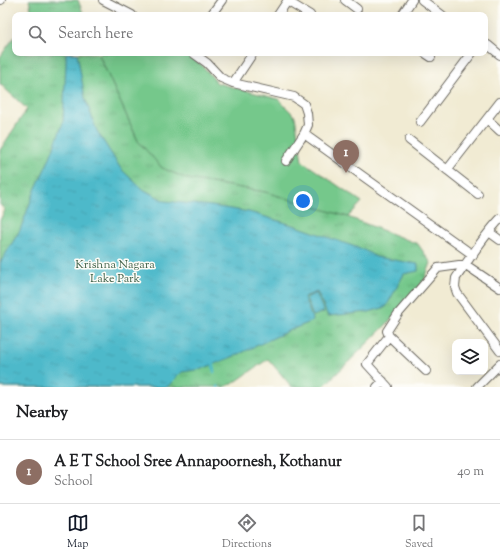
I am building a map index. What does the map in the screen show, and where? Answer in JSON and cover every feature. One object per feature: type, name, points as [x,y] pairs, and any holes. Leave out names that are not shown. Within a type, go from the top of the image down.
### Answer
[{"type":"street","points":[[103,0],[126,12]]},
{"type":"street","points":[[213,12],[222,0]]},
{"type":"street","points":[[280,12],[287,0],[305,12]]},
{"type":"street","points":[[345,0],[357,8]]},
{"type":"street","points":[[404,12],[412,0]]},
{"type":"street","points":[[422,0],[438,12]]},
{"type":"street","points":[[488,45],[500,55]]},
{"type":"street","points":[[197,56],[207,63],[220,78],[233,83],[294,97],[304,104],[307,113],[308,125],[304,134],[286,161]]},
{"type":"street","points":[[233,83],[251,56]]},
{"type":"street","points":[[420,122],[470,56]]},
{"type":"street","points":[[447,170],[500,102]]},
{"type":"street","points":[[486,119],[500,130]]},
{"type":"street","points":[[304,134],[473,255]]},
{"type":"street","points":[[409,140],[478,194]]},
{"type":"street","points":[[500,219],[488,232],[473,255],[462,265],[456,278],[455,287],[457,293],[500,351]]},
{"type":"street","points":[[488,232],[500,240]]},
{"type":"street","points":[[426,371],[389,336],[387,332],[398,314],[438,268],[462,265],[499,285]]},
{"type":"street","points":[[383,385],[366,364],[389,336]]},
{"type":"street","points":[[477,387],[500,364]]},
{"type":"green space","points":[[29,0],[78,0],[83,12],[32,12]]},
{"type":"green space","name":"Krishna Nagara Lake Park","points":[[12,40],[12,56],[99,56],[138,141],[162,168],[187,179],[265,192],[348,217],[418,244],[431,263],[424,281],[385,326],[323,387],[292,387],[268,359],[234,383],[224,387],[0,387],[0,220],[5,210],[0,205],[0,150],[27,109],[0,84],[0,57]]},
{"type":"green space","points":[[99,56],[188,56],[202,65],[217,83],[278,99],[295,116],[302,161],[362,202],[348,217],[265,192],[187,179],[162,168],[138,141]]},
{"type":"water","name":"Krishna Nagara Lake Park","points":[[66,56],[78,56],[85,98],[97,131],[121,169],[141,188],[165,201],[249,212],[299,227],[364,250],[376,257],[418,264],[418,271],[404,274],[386,307],[369,312],[328,316],[317,292],[304,297],[313,321],[202,369],[182,372],[167,387],[0,387],[0,263],[20,230],[63,123]]},
{"type":"water","points":[[316,293],[324,312],[313,316],[306,298]]},
{"type":"waterway","points":[[213,364],[214,372]]},
{"type":"place","name":"A E T School Sree Annapoornesh, Kothanur","points":[[346,173]]}]
